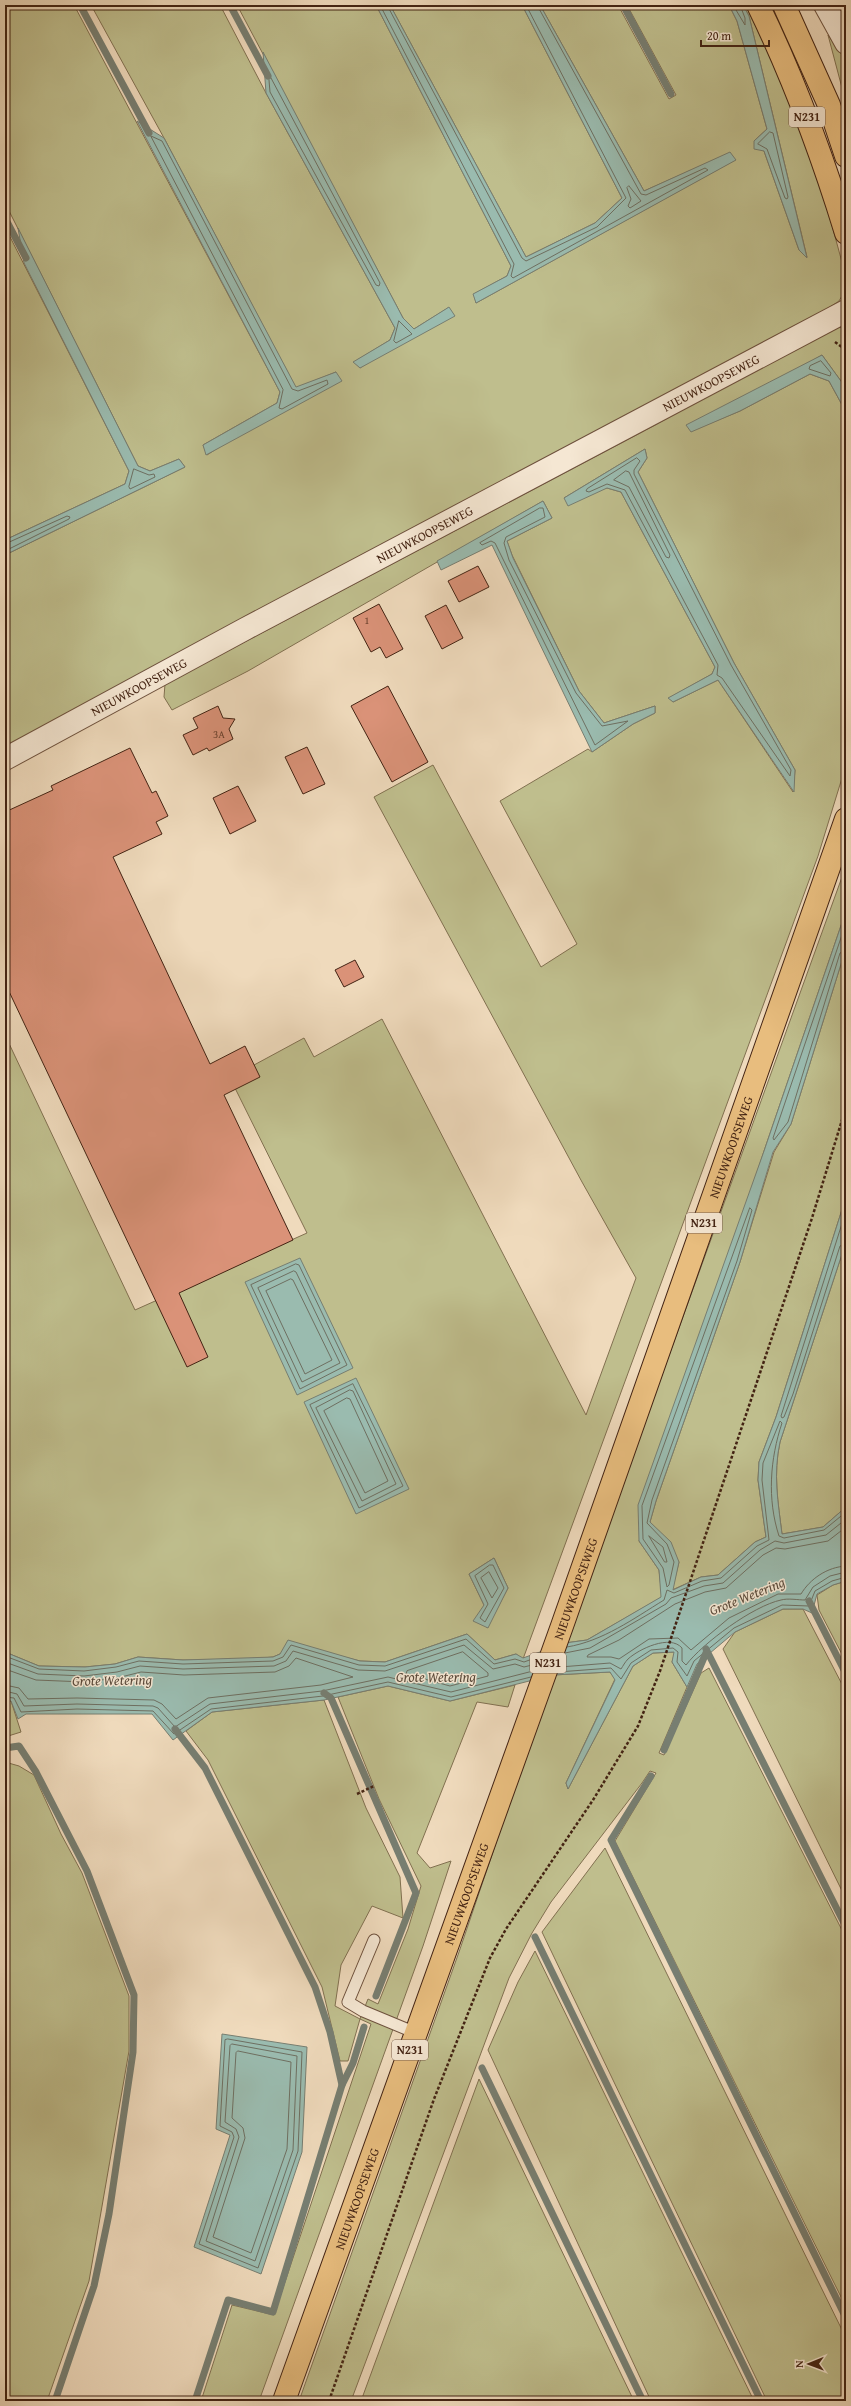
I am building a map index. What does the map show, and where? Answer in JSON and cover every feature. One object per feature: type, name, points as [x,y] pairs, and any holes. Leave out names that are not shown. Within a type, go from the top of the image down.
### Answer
[{"type":"main road","name":"N231","points":[[758,5],[779,49],[807,118],[829,176],[846,233]]},
{"type":"main road","name":"N231","points":[[784,5],[829,105],[846,156]]},
{"type":"main road","name":"NIEUWKOOPSEWEG","points":[[284,2401],[562,1626],[846,819]]},
{"type":"street","points":[[825,5],[846,43]]},
{"type":"street","name":"NIEUWKOOPSEWEG","points":[[5,759],[252,625],[846,312]]},
{"type":"lane","points":[[374,1940],[348,2002],[363,2011],[416,2033]]},
{"type":"path","points":[[329,2401],[434,2099],[490,1958],[510,1923],[594,1800],[638,1726],[660,1671],[812,1218],[846,1107]]},
{"type":"path","points":[[357,1794],[374,1786]]},
{"type":"shaded area","points":[[5,5],[74,5],[280,392],[277,403],[203,445],[207,455],[336,372],[296,388],[164,138],[91,5],[220,5],[266,93],[395,328],[390,340],[354,362],[360,368],[448,308],[414,329],[403,318],[237,5],[376,5],[511,266],[507,276],[474,294],[476,303],[735,160],[730,153],[644,191],[540,5],[618,5],[669,99],[676,95],[627,5],[729,5],[737,21],[767,129],[754,141],[764,151],[799,250],[807,257],[749,16],[743,5],[749,5],[814,159],[846,277],[846,289],[839,301],[806,323],[5,752],[5,555],[185,467],[179,459],[150,471],[138,466],[5,203]]},
{"type":"shaded area","points":[[390,5],[522,5],[622,198],[595,223],[526,257]]},
{"type":"shaded area","points":[[828,35],[846,60],[846,103]]},
{"type":"shaded area","points":[[5,227],[129,471],[125,484],[5,540]]},
{"type":"shaded area","points":[[833,327],[846,328],[846,388],[822,355],[691,431],[740,411],[810,374],[829,381],[846,412],[846,765],[818,856],[523,1659],[516,1654],[495,1660],[467,1634],[385,1662],[360,1661],[332,1654],[280,1654],[273,1657],[251,1659],[183,1660],[138,1657],[115,1664],[85,1667],[39,1666],[5,1652],[5,1035],[135,1310],[307,1233],[230,1078],[304,1038],[314,1057],[382,1019],[586,1415],[636,1278],[582,1182],[374,797],[433,765],[541,967],[577,944],[500,801],[588,749],[592,752],[633,724],[655,713],[655,706],[604,723],[579,691],[512,555],[507,541],[552,518],[543,501],[248,671],[172,710],[164,697],[165,684],[655,425]],"holes":[[[645,449],[647,458],[638,472],[734,663],[795,770],[793,792],[718,680],[673,702],[669,698],[712,674],[715,667],[621,492],[607,488],[564,498]],[[494,1558],[508,1588],[487,1628],[484,1605],[469,1574]]]},
{"type":"shaded area","points":[[846,866],[846,911],[764,1151],[639,1541],[659,1570],[662,1597],[587,1640],[565,1643]]},
{"type":"shaded area","points":[[846,948],[846,1197],[776,1417],[759,1462],[758,1480],[766,1537],[755,1542],[718,1575],[701,1577],[672,1590],[679,1562],[650,1522],[740,1262],[774,1152],[791,1124]]},
{"type":"shaded area","points":[[846,1242],[846,1507],[823,1527],[782,1534],[777,1477],[780,1442]]},
{"type":"shaded area","points":[[846,1581],[846,1662],[819,1610],[817,1595],[833,1585]]},
{"type":"shaded area","points":[[783,1609],[803,1609],[846,1692],[846,1899],[723,1649],[735,1632]]},
{"type":"shaded area","points":[[675,1652],[672,1662],[687,1687],[659,1753],[664,1755],[701,1673],[709,1668],[846,1938],[846,2307],[615,1841],[656,1773],[650,1771],[551,1902],[532,1933],[509,1978],[351,2401],[299,2401],[459,1952],[553,1675],[610,1672],[615,1679],[566,1783],[568,1789],[633,1666],[653,1653]]},
{"type":"shaded area","points":[[515,1685],[508,1707],[477,1702],[417,1853],[430,1868],[451,1861],[423,1946],[259,2401],[201,2401],[232,2305],[274,2315],[371,2024],[360,2019],[368,1999],[378,2004],[408,1929],[421,1886],[379,1799],[338,1697],[388,1686],[450,1701]]},
{"type":"shaded area","points":[[5,1700],[11,1701],[21,1732],[5,1737]]},
{"type":"shaded area","points":[[324,1700],[366,1808],[400,1877],[403,1918],[372,1906],[341,1965],[335,2006],[360,2019],[348,2061],[340,2061],[322,1987],[208,1760],[186,1731],[212,1712]]},
{"type":"shaded area","points":[[5,1762],[19,1766],[34,1775],[61,1834],[82,1873],[129,1996],[129,2051],[89,2281],[47,2401],[5,2401]]},
{"type":"shaded area","points":[[605,1848],[846,2338],[846,2401],[767,2401],[542,1932]]},
{"type":"shaded area","points":[[535,1951],[754,2401],[651,2401],[488,2050],[518,1982]]},
{"type":"shaded area","points":[[479,2079],[634,2401],[361,2401]]},
{"type":"water","points":[[376,5],[390,5],[526,257],[595,223],[622,198],[522,5],[540,5],[644,191],[730,152],[736,160],[476,303],[473,294],[507,276],[511,266]]},
{"type":"water","points":[[729,5],[743,5],[749,16],[807,258],[799,250],[764,151],[754,149],[754,141],[767,129],[737,21]]},
{"type":"water","points":[[263,52],[403,318],[414,329],[449,307],[455,316],[360,368],[353,362],[390,340],[395,328],[266,93]]},
{"type":"water","points":[[137,121],[164,138],[296,387],[336,372],[342,381],[206,455],[203,445],[277,403],[280,392]]},
{"type":"water","points":[[18,228],[138,466],[150,471],[179,459],[185,467],[5,555],[5,540],[125,484],[129,471],[24,263]]},
{"type":"water","points":[[822,355],[846,388],[846,412],[829,381],[810,374],[740,411],[691,432],[686,425]]},
{"type":"water","points":[[645,449],[647,458],[638,472],[734,663],[795,770],[794,792],[718,680],[673,702],[668,698],[712,674],[715,667],[621,492],[607,488],[568,506],[564,498]]},
{"type":"water","points":[[543,501],[552,518],[507,541],[513,558],[579,691],[604,723],[655,706],[655,713],[633,724],[592,752],[492,545],[441,570],[437,561]]},
{"type":"water","name":"Grote Wetering","points":[[846,911],[846,948],[791,1124],[773,1152],[740,1262],[650,1522],[671,1542],[679,1562],[673,1590],[701,1577],[718,1575],[755,1542],[766,1537],[758,1480],[759,1462],[776,1417],[846,1197],[846,1242],[780,1442],[777,1477],[782,1534],[823,1527],[846,1507],[846,1581],[833,1585],[817,1594],[812,1613],[803,1609],[783,1609],[735,1632],[697,1664],[687,1687],[672,1662],[674,1652],[653,1653],[633,1666],[568,1789],[566,1783],[615,1680],[610,1672],[553,1675],[450,1701],[388,1686],[324,1700],[212,1712],[173,1740],[152,1714],[26,1714],[18,1719],[11,1701],[5,1700],[5,1652],[39,1666],[85,1667],[115,1664],[138,1657],[183,1660],[273,1657],[280,1654],[288,1640],[360,1661],[385,1662],[467,1634],[495,1660],[516,1654],[523,1658],[565,1643],[587,1640],[661,1597],[659,1570],[639,1541],[638,1505],[764,1151]]},
{"type":"water","points":[[300,1258],[353,1368],[297,1395],[245,1282]]},
{"type":"water","points":[[356,1378],[409,1489],[356,1514],[304,1402]]},
{"type":"water","points":[[494,1558],[508,1588],[488,1628],[473,1621],[484,1605],[469,1574]]},
{"type":"water","points":[[222,2034],[307,2047],[302,2152],[261,2274],[194,2247],[230,2135],[216,2129]]},
{"type":"building","points":[[478,566],[489,587],[459,602],[448,581]]},
{"type":"building","points":[[379,604],[403,649],[386,658],[380,647],[371,652],[353,618]]},
{"type":"building","points":[[446,605],[463,638],[442,649],[425,616]]},
{"type":"building","points":[[388,686],[428,762],[392,782],[351,706]]},
{"type":"building","points":[[218,706],[223,718],[235,719],[229,729],[233,739],[209,751],[207,748],[193,755],[183,735],[198,728],[193,718]]},
{"type":"building","points":[[307,747],[325,784],[303,794],[285,757]]},
{"type":"building","points":[[130,748],[152,793],[156,791],[168,816],[156,822],[162,834],[113,857],[210,1064],[245,1046],[260,1077],[224,1095],[293,1240],[179,1293],[208,1357],[187,1367],[5,983],[5,812],[53,790],[51,786]]},
{"type":"building","points":[[238,786],[256,821],[230,834],[213,798]]},
{"type":"building","points":[[355,960],[364,977],[344,987],[335,970]]},
{"type":"waterway","points":[[80,5],[149,133]]},
{"type":"waterway","points":[[230,5],[268,76]]},
{"type":"waterway","points":[[623,5],[671,94]]},
{"type":"waterway","points":[[5,218],[26,258]]},
{"type":"waterway","points":[[809,1601],[846,1674]]},
{"type":"waterway","points":[[706,1649],[846,1927]]},
{"type":"waterway","points":[[664,1750],[706,1653]]},
{"type":"waterway","points":[[324,1693],[331,1698],[416,1893],[376,1996]]},
{"type":"waterway","points":[[175,1729],[205,1768],[315,1987],[330,2032],[342,2085],[273,2312],[228,2300],[195,2401]]},
{"type":"waterway","points":[[5,1748],[19,1746],[36,1772],[87,1871],[134,1995],[133,2052],[109,2214],[94,2286],[55,2401]]},
{"type":"waterway","points":[[651,1776],[611,1840],[846,2318]]},
{"type":"waterway","points":[[535,1937],[761,2401]]},
{"type":"waterway","points":[[342,2085],[353,2063],[364,2027]]},
{"type":"waterway","points":[[482,2068],[643,2401]]}]
